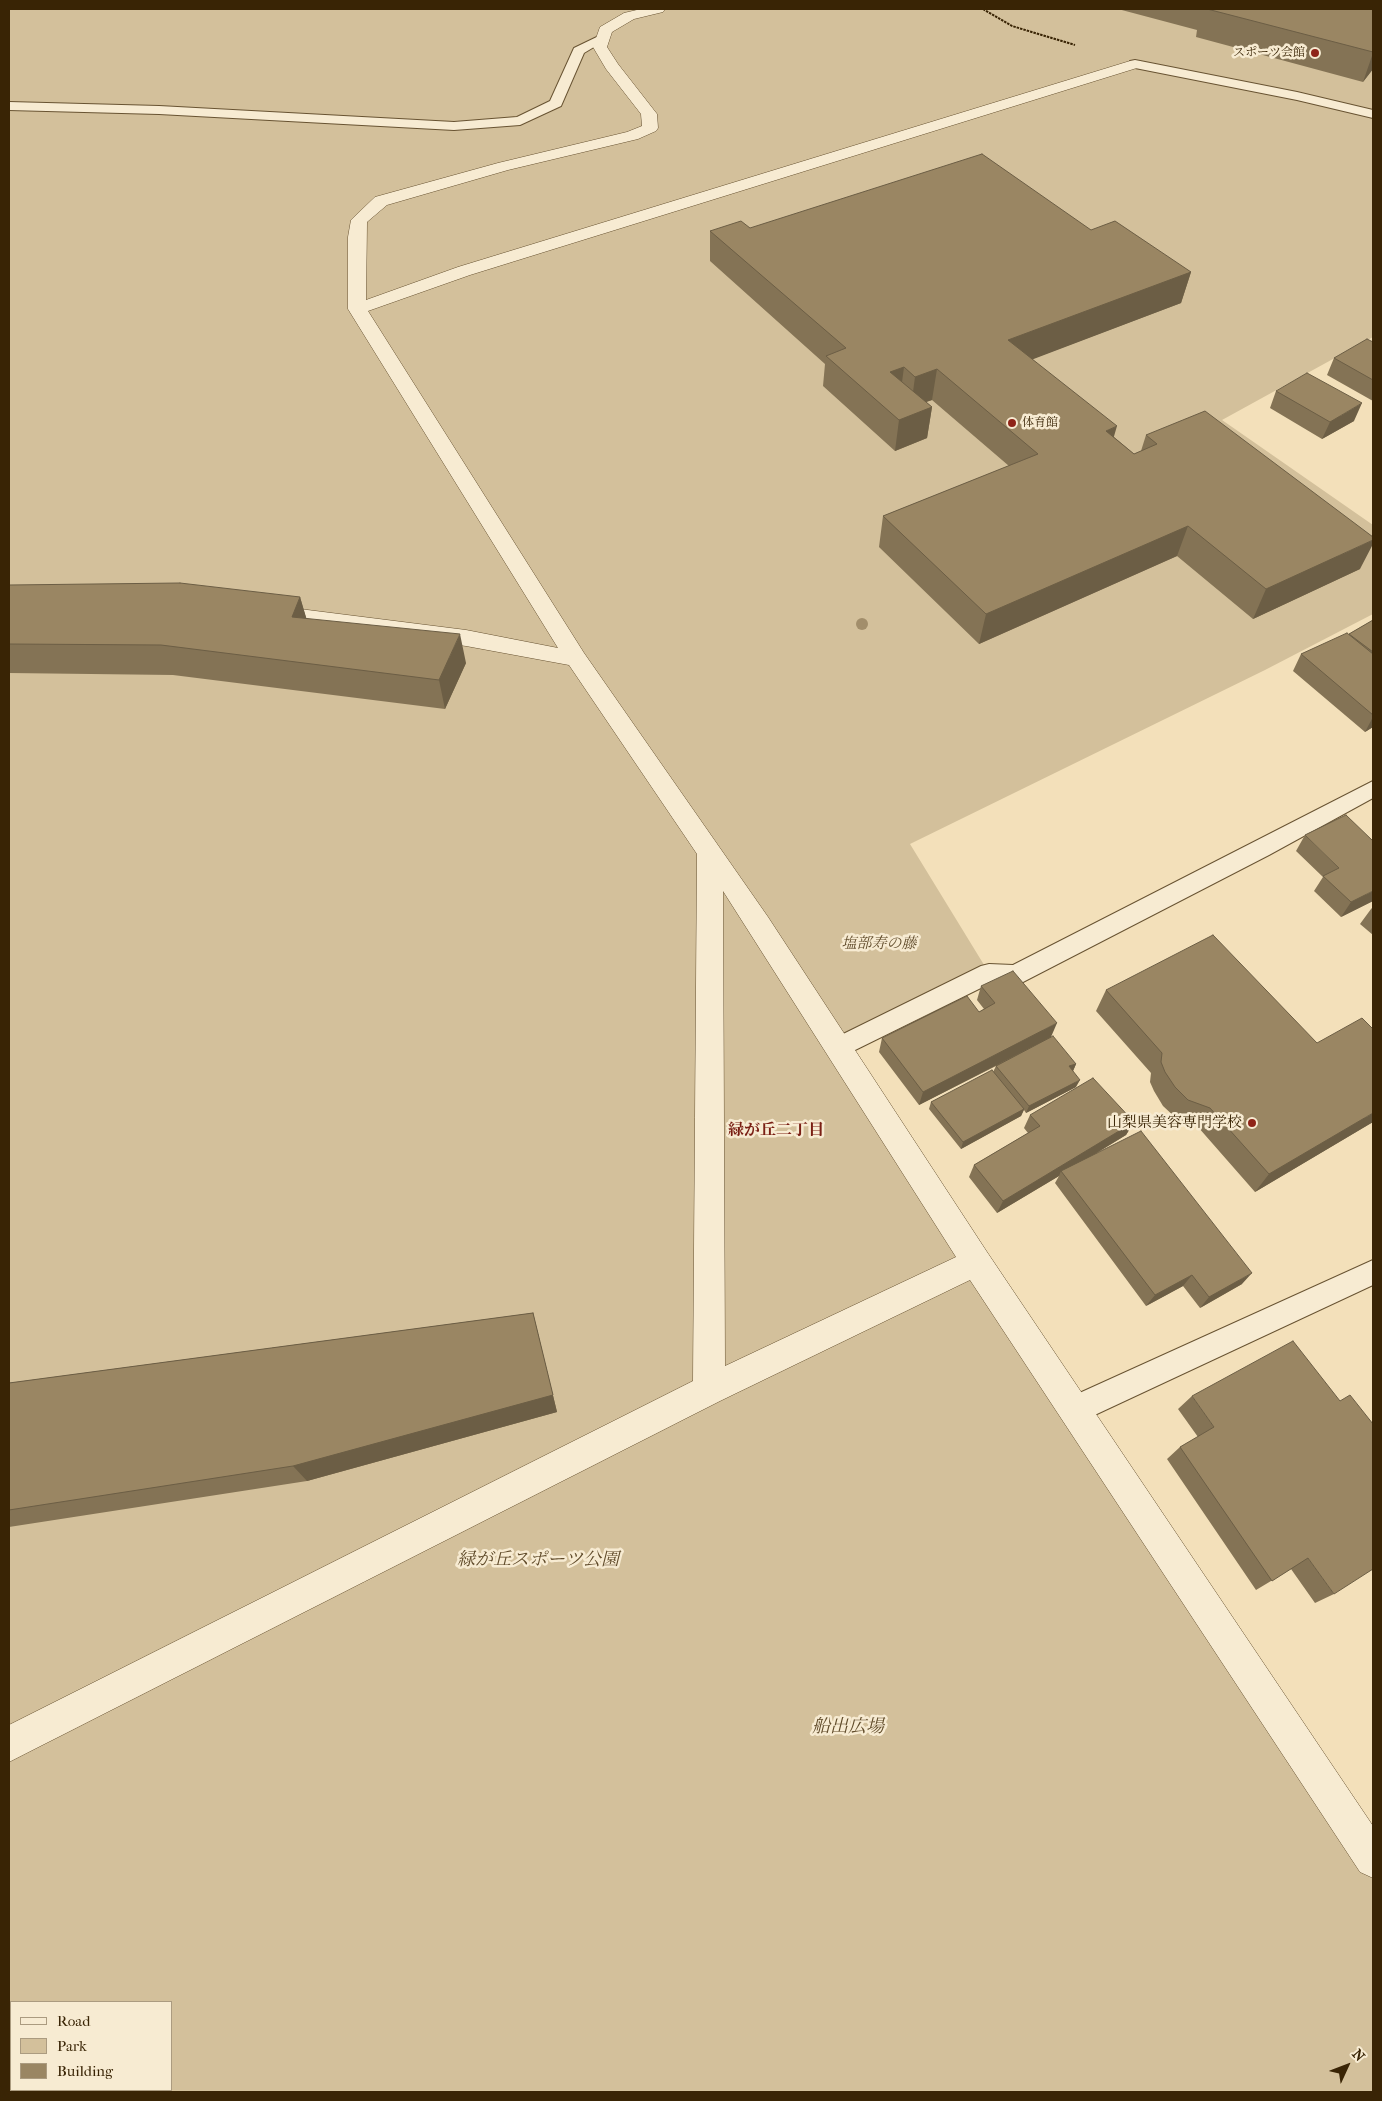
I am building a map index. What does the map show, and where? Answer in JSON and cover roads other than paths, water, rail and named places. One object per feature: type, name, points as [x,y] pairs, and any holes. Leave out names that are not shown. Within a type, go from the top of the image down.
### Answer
[{"type":"street","points":[[658,9],[629,16],[605,30],[600,47],[611,66],[649,114],[650,128],[632,136],[504,166],[381,201],[359,220],[357,237],[357,309],[576,659],[759,924],[976,1262],[1373,1859]]},
{"type":"street","points":[[357,309],[464,271],[1135,64]]},
{"type":"street","points":[[252,610],[318,617],[456,637],[576,659]]},
{"type":"street","points":[[709,1390],[710,854]]},
{"type":"street","points":[[18,1736],[709,1390],[976,1262]]},
{"type":"lane","points":[[9,106],[159,110],[454,126],[520,120],[556,103],[579,51],[603,38]]},
{"type":"lane","points":[[1135,64],[1297,96],[1373,114]]},
{"type":"lane","points":[[837,1048],[989,973],[1015,975],[1261,849],[1373,789]]},
{"type":"lane","points":[[1074,1410],[1373,1272]]},
{"type":"place","name":"スポーツ会館","points":[[1315,53]]},
{"type":"place","name":"体育館","points":[[1012,423]]},
{"type":"place","name":"山梨県美容専門学校","points":[[1252,1123]]},
{"type":"district","name":"緑が丘二丁目","points":[[776,1131]]},
{"type":"park label","name":"塩部寿の藤","points":[[879,944]]},
{"type":"park label","name":"緑が丘スポーツ公園","points":[[538,1561]]},
{"type":"park label","name":"船出広場","points":[[848,1728]]}]
